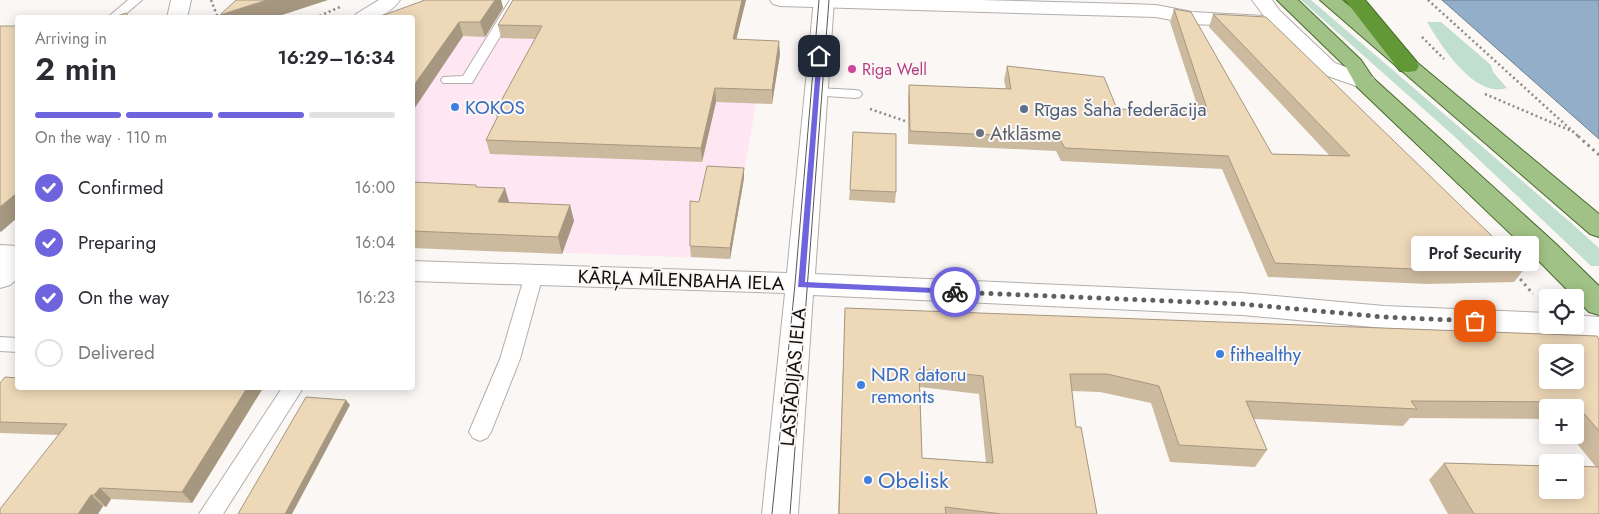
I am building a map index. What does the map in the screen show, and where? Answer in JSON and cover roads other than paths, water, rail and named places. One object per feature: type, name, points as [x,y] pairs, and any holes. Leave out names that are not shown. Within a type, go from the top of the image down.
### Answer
[{"type":"highway","points":[[1355,0],[1408,66]]},
{"type":"main road","points":[[1286,0],[1354,64],[1365,82],[1599,304]]},
{"type":"main road","points":[[1330,0],[1599,228]]},
{"type":"street","points":[[178,15],[181,0]]},
{"type":"street","points":[[368,15],[390,0]]},
{"type":"street","points":[[780,0],[1156,11],[1192,18],[1259,21],[1284,26]]},
{"type":"street","points":[[1262,0],[1284,26],[1327,68],[1365,82]]},
{"type":"street","name":"LASTĀDIJAS IELA","points":[[780,514],[824,1]]},
{"type":"street","points":[[1156,11],[1183,7],[1228,6],[1238,2]]},
{"type":"street","points":[[0,255],[15,256]]},
{"type":"street","points":[[0,278],[15,264]]},
{"type":"street","name":"KĀRĻA MĪLENBAHA IELA","points":[[415,271],[801,284],[1242,304],[1384,317],[1539,324]]},
{"type":"street","points":[[1584,327],[1599,328]]},
{"type":"lane","points":[[117,15],[136,0]]},
{"type":"lane","points":[[448,80],[467,80],[516,0]]},
{"type":"lane","points":[[816,92],[855,94]]},
{"type":"lane","points":[[480,432],[510,358],[534,275]]},
{"type":"lane","points":[[0,344],[15,345]]},
{"type":"lane","points":[[210,514],[291,390]]},
{"type":"water","points":[[1442,0],[1599,0],[1599,139]]},
{"type":"tram line","points":[[772,514],[795,284],[819,0]]},
{"type":"tram line","points":[[790,514],[829,0]]},
{"type":"place","name":"Riga Well","points":[[852,69]]},
{"type":"place","name":"KOKOS","points":[[455,107]]},
{"type":"place","name":"Rīgas Šaha federācija","points":[[1024,109]]},
{"type":"place","name":"Atklāsme","points":[[980,133]]},
{"type":"place","name":"Prof Security","points":[[1475,321]]},
{"type":"place","name":"fithealthy","points":[[1220,354]]},
{"type":"place","name":"NDR datoru remonts","points":[[861,385]]},
{"type":"place","name":"Obelisk","points":[[868,480]]}]
